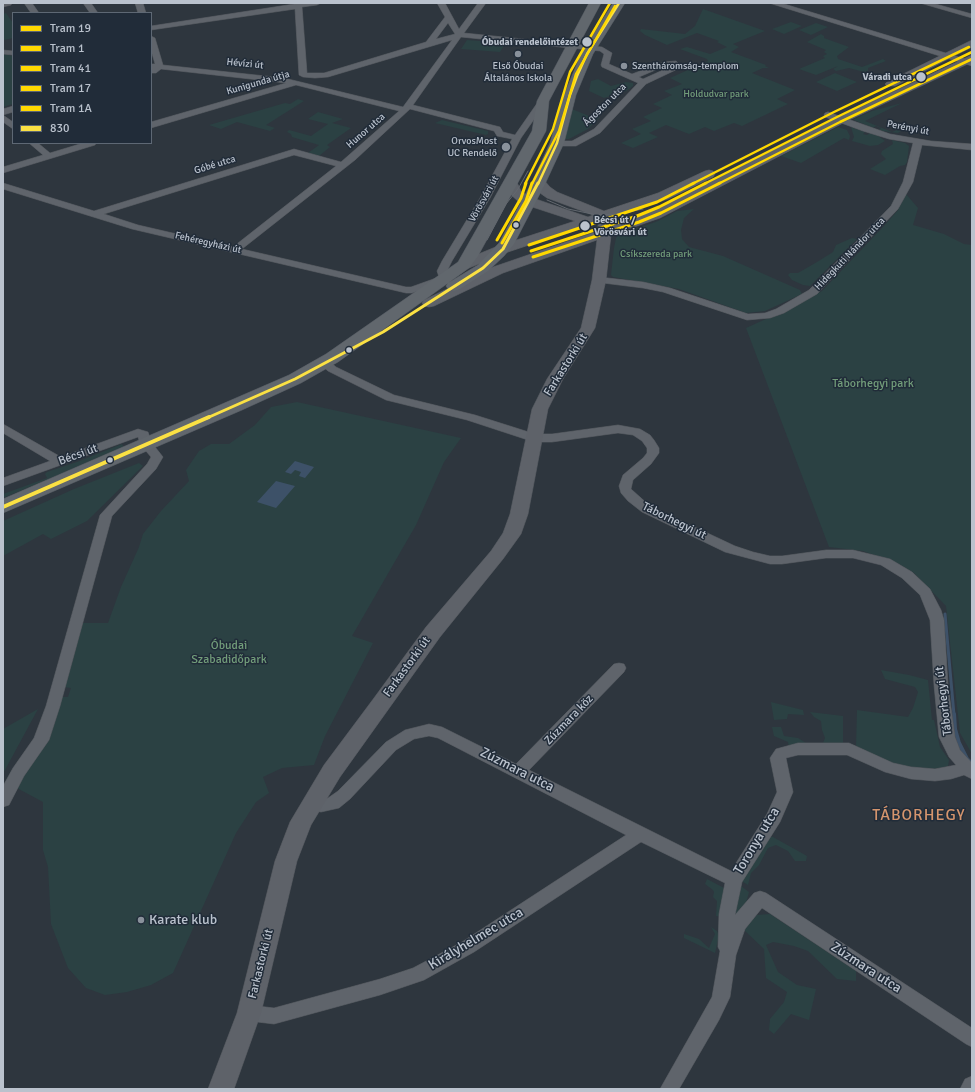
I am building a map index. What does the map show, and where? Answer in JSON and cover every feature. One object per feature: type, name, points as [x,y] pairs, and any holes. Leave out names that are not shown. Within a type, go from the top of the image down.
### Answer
[{"type":"main road","name":"Vörösvári út","points":[[464,265],[538,131],[543,101],[595,3]]},
{"type":"main road","points":[[429,302],[483,268],[502,249],[539,182],[557,143],[570,95],[590,48],[619,3]]},
{"type":"main road","points":[[733,162],[899,81],[972,43]]},
{"type":"main road","name":"Bécsi út","points":[[603,225],[621,227],[671,208],[708,187],[841,120],[970,61]]},
{"type":"main road","name":"Bécsi út","points":[[328,360],[372,339],[429,302],[486,275],[564,246],[603,225],[720,168]]},
{"type":"main road","name":"Vörösvári út","points":[[511,181],[515,192],[528,201]]},
{"type":"main road","points":[[539,182],[545,190],[552,195],[597,212],[603,225]]},
{"type":"main road","points":[[528,201],[594,224],[603,225]]},
{"type":"main road","points":[[521,215],[535,211],[558,211]]},
{"type":"main road","points":[[558,211],[566,221],[566,228]]},
{"type":"main road","name":"Bécsi út","points":[[3,507],[295,379],[328,360],[464,265],[502,249],[588,221]]},
{"type":"main road","name":"Farkastorki út","points":[[221,1089],[249,1013],[286,861],[301,822],[332,772],[433,632],[497,555],[512,534],[518,514],[540,409],[555,379],[588,328],[599,280],[603,225]]},
{"type":"main road","points":[[564,246],[586,247],[602,254]]},
{"type":"street","points":[[28,3],[34,12]]},
{"type":"street","points":[[87,3],[93,12]]},
{"type":"street","points":[[152,28],[298,4],[317,3]]},
{"type":"street","points":[[441,3],[459,35],[590,48]]},
{"type":"street","name":"Hunor utca","points":[[236,250],[342,165],[407,108],[482,3]]},
{"type":"street","points":[[773,3],[787,6],[945,56],[970,61]]},
{"type":"street","points":[[787,6],[795,3]]},
{"type":"street","points":[[924,3],[972,16]]},
{"type":"street","points":[[298,4],[303,75]]},
{"type":"street","points":[[428,44],[449,17]]},
{"type":"street","name":"Kunigunda útja","points":[[152,125],[297,83],[303,75],[325,75],[459,35]]},
{"type":"street","points":[[152,43],[160,67],[152,71]]},
{"type":"street","name":"Ágoston utca","points":[[590,48],[606,51],[608,55],[604,65],[643,82]]},
{"type":"street","name":"Ágoston utca","points":[[557,143],[573,144],[597,131],[643,82],[678,67],[673,63],[664,64],[632,77]]},
{"type":"street","name":"Hévízi út","points":[[152,66],[284,80],[497,129],[500,134],[517,138]]},
{"type":"street","name":"Vörösvári út","points":[[444,278],[443,268],[485,198],[517,138],[543,101]]},
{"type":"street","name":"Perényi út","points":[[828,115],[878,133],[918,142],[972,147]]},
{"type":"street","points":[[3,118],[12,125]]},
{"type":"street","name":"Hidegkuti Nándor utca","points":[[599,280],[643,285],[666,290],[747,317],[766,316],[780,311],[813,292],[895,207],[908,182],[918,142]]},
{"type":"street","points":[[34,144],[49,156]]},
{"type":"street","points":[[3,170],[89,144]]},
{"type":"street","name":"Góbé utca","points":[[95,214],[294,152],[342,165]]},
{"type":"street","name":"Fehéregyházi út","points":[[3,186],[135,227],[406,290],[415,289]]},
{"type":"street","name":"Bécsi út","points":[[415,289],[444,278]]},
{"type":"street","name":"Táborhegyi út","points":[[328,360],[332,369],[390,398],[471,417],[534,438],[552,438],[618,429],[636,432],[646,438],[650,443],[653,453],[647,461],[627,478],[625,486],[632,498],[646,509],[730,549],[751,556],[770,560],[782,560],[826,554],[853,554],[884,562],[907,575],[925,592],[934,610],[937,620],[940,685],[947,737],[954,754],[969,770]]},
{"type":"street","points":[[3,428],[60,462]]},
{"type":"street","name":"Bécsi út","points":[[3,482],[133,434],[144,435],[146,444]]},
{"type":"street","points":[[3,802],[18,772],[41,740],[53,706],[106,515],[152,466],[157,457],[146,444]]},
{"type":"street","name":"Zúzmara köz","points":[[519,771],[619,668]]},
{"type":"street","name":"Zúzmara utca","points":[[311,804],[321,806],[333,803],[344,795],[391,746],[410,734],[429,730],[442,733],[734,880]]},
{"type":"street","name":"Toronya utca","points":[[669,1089],[713,1014],[718,1002],[725,973],[727,955],[727,914],[734,880],[774,817],[785,792],[778,758],[782,753],[798,749],[850,750],[890,768],[910,773],[935,775],[969,770]]},
{"type":"street","name":"Királyhelmec utca","points":[[249,1013],[274,1016],[380,987],[418,974],[468,947],[640,834]]},
{"type":"street","name":"Toronya utca","points":[[727,955],[738,925],[760,898]]},
{"type":"street","name":"Zúzmara utca","points":[[760,898],[972,1038]]},
{"type":"street","points":[[969,1089],[972,1085]]},
{"type":"green space","name":"Holdudvar park","points":[[703,9],[765,31],[733,44],[739,47],[731,52],[766,65],[765,66],[769,68],[763,68],[752,73],[795,90],[777,99],[788,104],[742,126],[734,123],[714,131],[705,127],[689,134],[666,125],[649,133],[658,137],[633,148],[621,143],[641,134],[632,129],[651,121],[643,117],[662,108],[653,104],[672,95],[664,91],[682,84],[670,78],[708,61],[707,59],[680,49],[687,47],[710,54],[727,47],[717,42],[719,41],[697,33],[667,45],[645,35],[640,31],[641,29],[685,34],[695,26]]},
{"type":"green space","points":[[6,13],[12,22],[12,38],[4,40],[3,14]]},
{"type":"green space","points":[[791,22],[802,26],[784,34],[772,29]]},
{"type":"green space","points":[[816,23],[828,27],[811,35],[799,30]]},
{"type":"green space","points":[[821,34],[824,38],[849,47],[837,56],[838,59],[862,67],[883,59],[886,61],[868,68],[868,71],[864,72],[849,68],[836,71],[833,69],[838,66],[816,75],[799,69],[825,58],[823,56],[827,54],[824,52],[826,50],[807,42]]},
{"type":"green space","points":[[467,40],[505,44],[500,52],[461,49]]},
{"type":"green space","points":[[3,54],[12,56],[12,104],[3,107]]},
{"type":"green space","points":[[835,73],[857,82],[837,91],[816,82]]},
{"type":"green space","points":[[598,79],[611,86],[626,82],[633,83],[633,86],[626,91],[604,98],[589,91],[591,81]]},
{"type":"green space","points":[[298,99],[304,101],[266,125],[275,128],[270,131],[237,122],[221,129],[209,125],[285,103],[290,104]]},
{"type":"green space","points":[[902,103],[865,121],[892,132],[897,130],[901,131],[898,133],[879,130],[881,128],[876,126],[873,128],[854,120],[872,111]]},
{"type":"green space","points":[[572,109],[589,116],[594,114],[600,117],[588,129],[569,139],[565,139]]},
{"type":"green space","points":[[318,112],[343,119],[332,123],[351,128],[327,145],[330,147],[319,156],[308,153],[319,145],[292,137],[291,134],[287,132],[289,130],[311,136],[328,124],[308,119]]},
{"type":"green space","points":[[442,120],[488,131],[488,134],[486,135],[435,123]]},
{"type":"green space","points":[[838,127],[847,130],[850,136],[849,140],[844,138],[801,163],[781,156]]},
{"type":"green space","points":[[851,127],[865,132],[863,134],[867,135],[870,133],[877,135],[885,141],[878,145],[870,146],[852,141],[854,137]]},
{"type":"green space","points":[[892,140],[905,143],[909,146],[907,162],[905,165],[900,166],[885,175],[870,169],[886,159],[881,154],[882,151],[893,144]]},
{"type":"green space","name":"Táborhegyi park","points":[[906,194],[918,208],[913,225],[944,234],[964,244],[972,245],[972,754],[960,733],[946,606],[914,573],[899,564],[863,551],[829,547],[746,328],[799,304],[822,291],[898,210]]},
{"type":"green space","name":"Csíkszereda park","points":[[694,209],[684,218],[681,230],[682,239],[689,247],[723,256],[800,290],[802,294],[765,311],[746,313],[679,289],[613,277],[611,275],[616,238],[619,235],[658,221],[677,211]]},
{"type":"green space","points":[[852,238],[857,239],[810,286],[803,285],[792,280],[788,275],[790,273],[798,273],[833,252],[836,245]]},
{"type":"green space","name":"Óbudai Szabadidőpark","points":[[297,402],[461,438],[444,462],[416,525],[352,636],[373,643],[325,736],[314,765],[282,768],[263,777],[269,793],[256,802],[236,833],[173,973],[151,985],[127,992],[105,995],[86,988],[68,968],[51,924],[48,867],[43,850],[43,802],[15,787],[61,697],[68,697],[71,688],[64,687],[81,623],[108,623],[143,534],[161,511],[189,481],[186,470],[199,451],[211,444],[229,444],[255,425],[271,407]]},
{"type":"green space","points":[[122,444],[124,448],[3,498],[3,494],[47,478],[45,474],[47,472]]},
{"type":"green space","points":[[139,463],[143,466],[87,521],[51,539],[43,534],[3,556],[3,521],[74,489]]},
{"type":"green space","points":[[881,670],[928,680],[932,720],[934,720],[940,747],[949,760],[948,766],[932,771],[905,769],[876,758],[856,746],[857,710],[908,717],[913,708],[918,692],[915,687],[885,679]]},
{"type":"green space","points":[[771,702],[803,710],[804,715],[788,714],[787,719],[774,720]]},
{"type":"green space","points":[[38,709],[5,770],[3,773],[3,729]]},
{"type":"green space","points":[[810,712],[843,716],[843,745],[823,743],[825,738],[821,721],[814,717]]},
{"type":"green space","points":[[772,727],[781,727],[784,736],[798,738],[806,743],[789,748],[788,742],[774,736]]},
{"type":"green space","points":[[767,836],[773,837],[807,856],[806,861],[795,861],[788,851],[776,845],[768,848],[759,865],[751,873],[748,885],[740,880]]},
{"type":"green space","points":[[707,879],[726,889],[722,917],[716,916],[717,901],[713,897],[713,890],[705,884]]},
{"type":"green space","points":[[737,883],[749,892],[743,915],[732,928]]},
{"type":"green space","points":[[770,914],[856,971],[856,981],[837,979],[808,951],[794,946],[773,942],[766,945],[778,972],[797,985],[816,989],[809,1020],[791,1014],[774,1034],[769,1030],[770,1019],[784,1002],[787,992],[766,978],[764,949],[743,929],[757,915]]},
{"type":"green space","points":[[711,927],[717,931],[719,936],[715,953],[684,938],[684,934],[699,939],[709,948],[715,934]]},
{"type":"water","points":[[295,461],[314,467],[305,478],[299,476],[301,472],[295,470],[291,474],[285,472]]},
{"type":"water","points":[[276,481],[295,486],[276,508],[257,502]]},
{"type":"waterway","points":[[945,614],[954,715]]},
{"type":"waterway","points":[[954,714],[955,729],[959,743],[967,759],[972,764]]},
{"type":"tram line","name":"1","points":[[497,240],[521,198],[526,182],[553,129],[570,72],[610,3]]},
{"type":"tram line","name":"1A","points":[[502,243],[526,201],[532,184],[559,131],[576,74],[615,6]]},
{"type":"tram line","name":"17","points":[[529,245],[657,202],[834,112],[969,47]]},
{"type":"tram line","name":"19","points":[[531,251],[637,216],[659,207],[837,117],[972,52]]},
{"type":"tram line","name":"41","points":[[533,257],[639,222],[661,213],[840,122],[972,59]]},
{"type":"tram line","points":[[487,240],[506,204],[518,189],[528,171]]},
{"type":"tram line","points":[[547,200],[568,209],[597,215],[619,214],[643,209]]},
{"type":"transit line","name":"830","points":[[3,507],[295,379],[383,332],[483,268],[503,249],[539,182],[557,143],[570,95],[577,76],[587,54],[619,3]]},
{"type":"place","name":"Óbudai rendelőintézet","points":[[587,42]]},
{"type":"place","name":"Első Óbudai Általános Iskola","points":[[518,54]]},
{"type":"place","name":"Szentháromság-templom","points":[[624,66]]},
{"type":"place","name":"Váradi utca","points":[[921,77]]},
{"type":"place","name":"OrvosMost UC Rendelő","points":[[506,147]]},
{"type":"place","name":"Bécsi út / Vörösvári út","points":[[585,226]]},
{"type":"place","name":"Karate klub","points":[[141,920]]},
{"type":"district","name":"TÁBORHEGY","points":[[919,816]]}]
